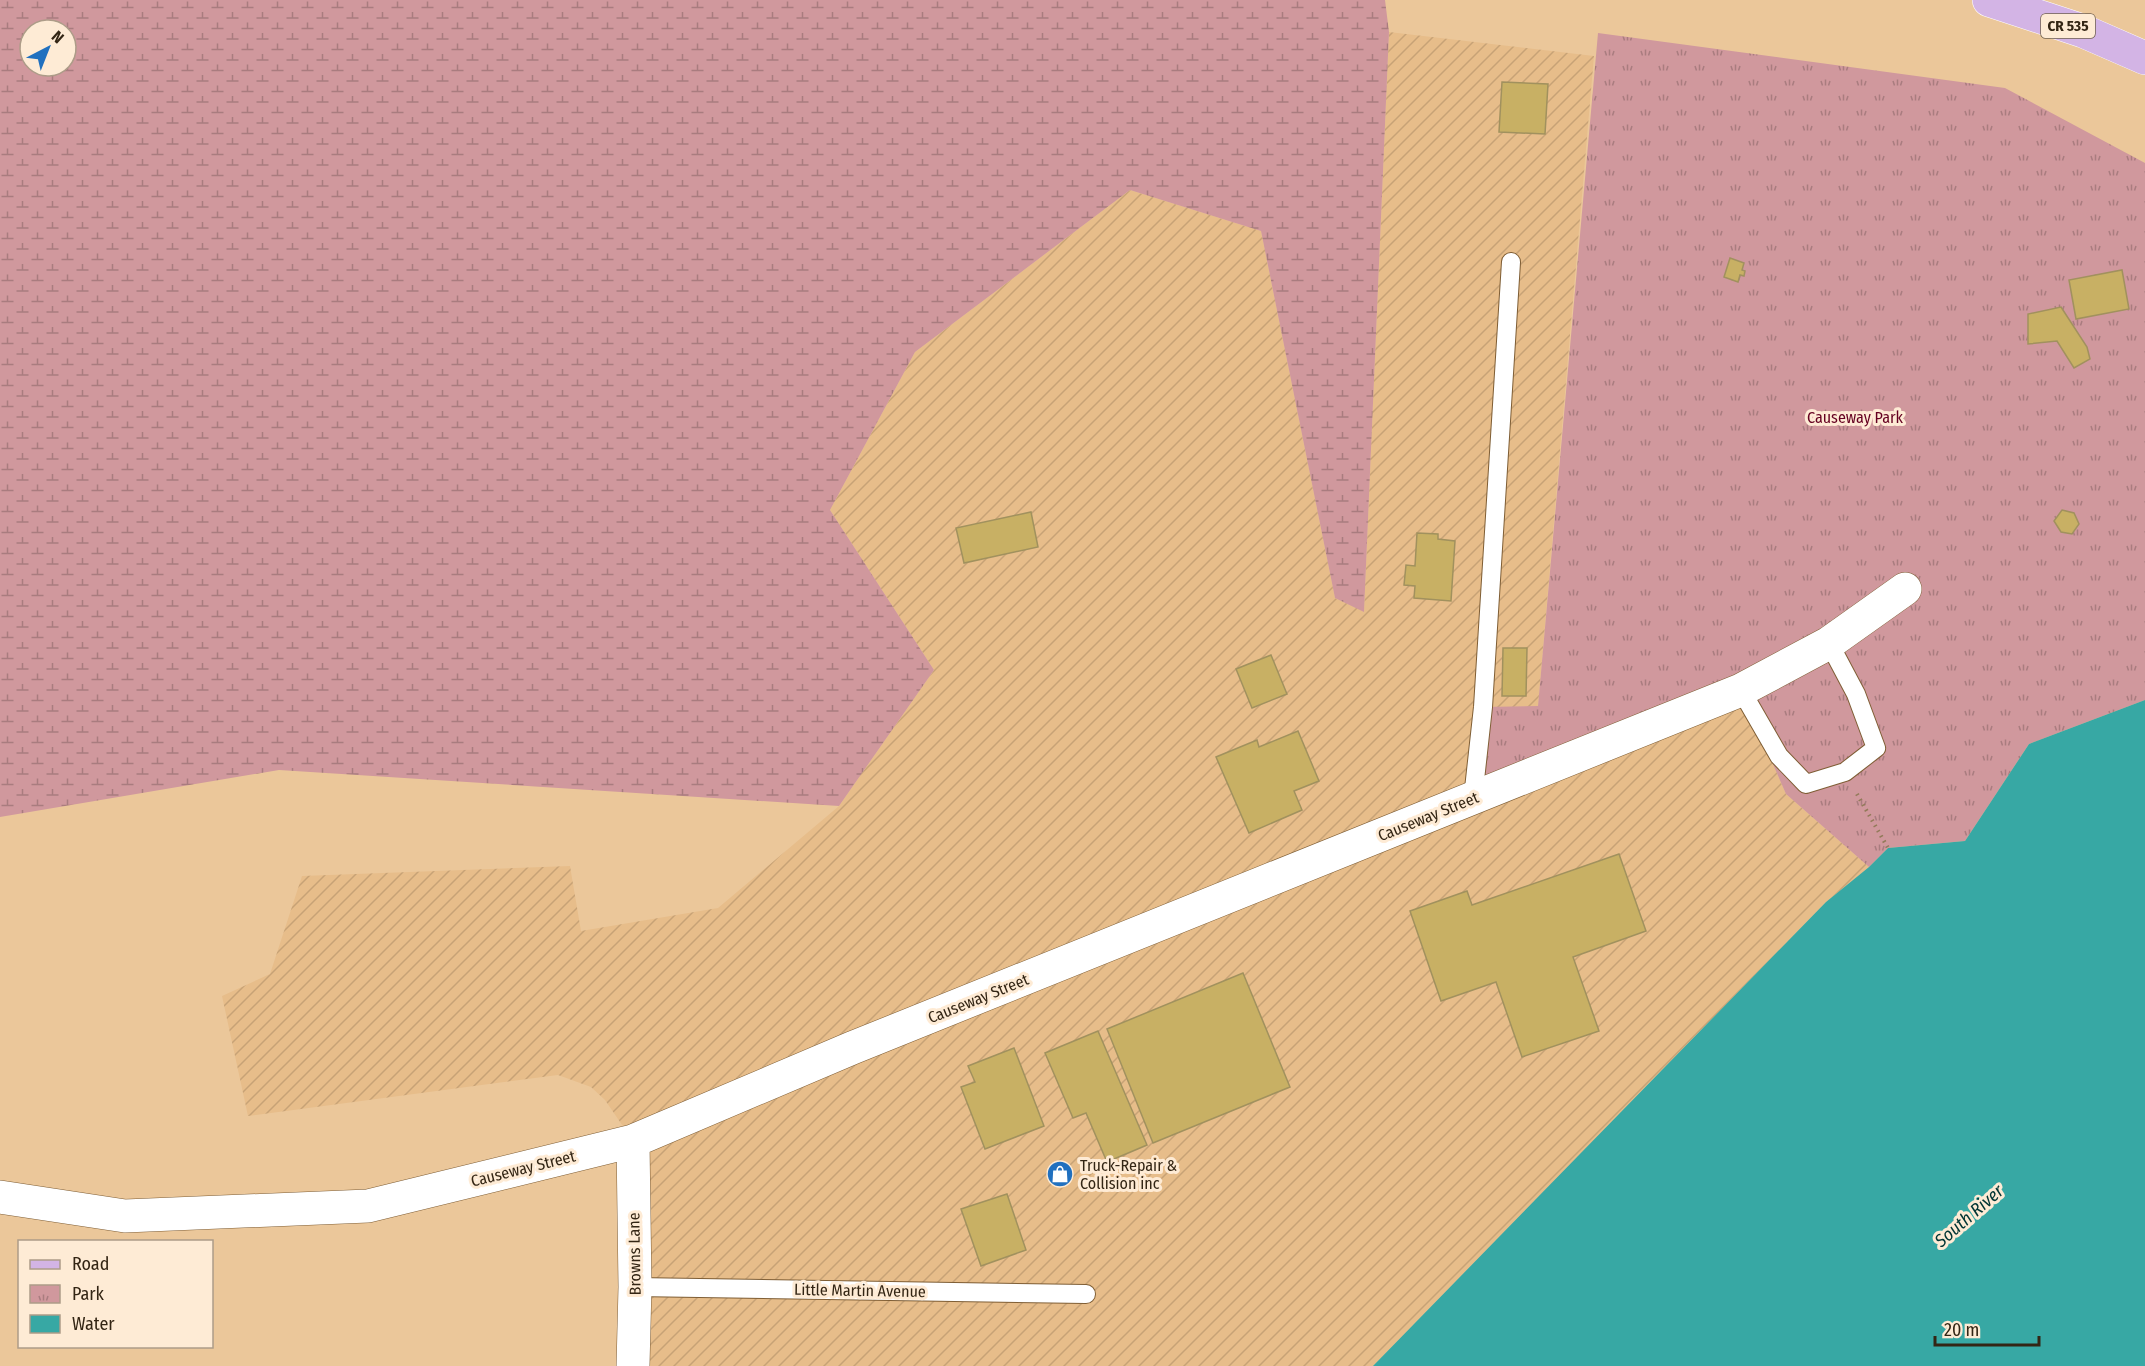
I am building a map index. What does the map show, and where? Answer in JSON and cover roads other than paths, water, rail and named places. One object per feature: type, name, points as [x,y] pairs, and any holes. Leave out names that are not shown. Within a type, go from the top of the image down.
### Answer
[{"type":"main road","name":"CR 535","points":[[1989,0],[2083,31],[2145,58]]},
{"type":"street","name":"Causeway Street","points":[[0,1197],[125,1216],[368,1206],[633,1141],[852,1048],[1741,690],[1829,643],[1905,589]]},
{"type":"street","name":"Browns Lane","points":[[633,1141],[635,1287],[633,1366]]},
{"type":"lane","points":[[1473,798],[1483,707],[1511,261]]},
{"type":"lane","points":[[1741,690],[1779,756],[1806,784],[1845,772],[1876,748],[1856,694],[1829,643]]},
{"type":"lane","name":"Little Martin Avenue","points":[[635,1287],[1086,1293]]},
{"type":"water","name":"South River","points":[[2145,700],[2145,1366],[1373,1366],[1826,902],[1869,867],[1888,848],[1965,841],[2029,744]]},
{"type":"place","name":"Truck-Repair & Collision inc","points":[[1060,1174]]},
{"type":"park label","name":"Causeway Park","points":[[1855,417]]}]
